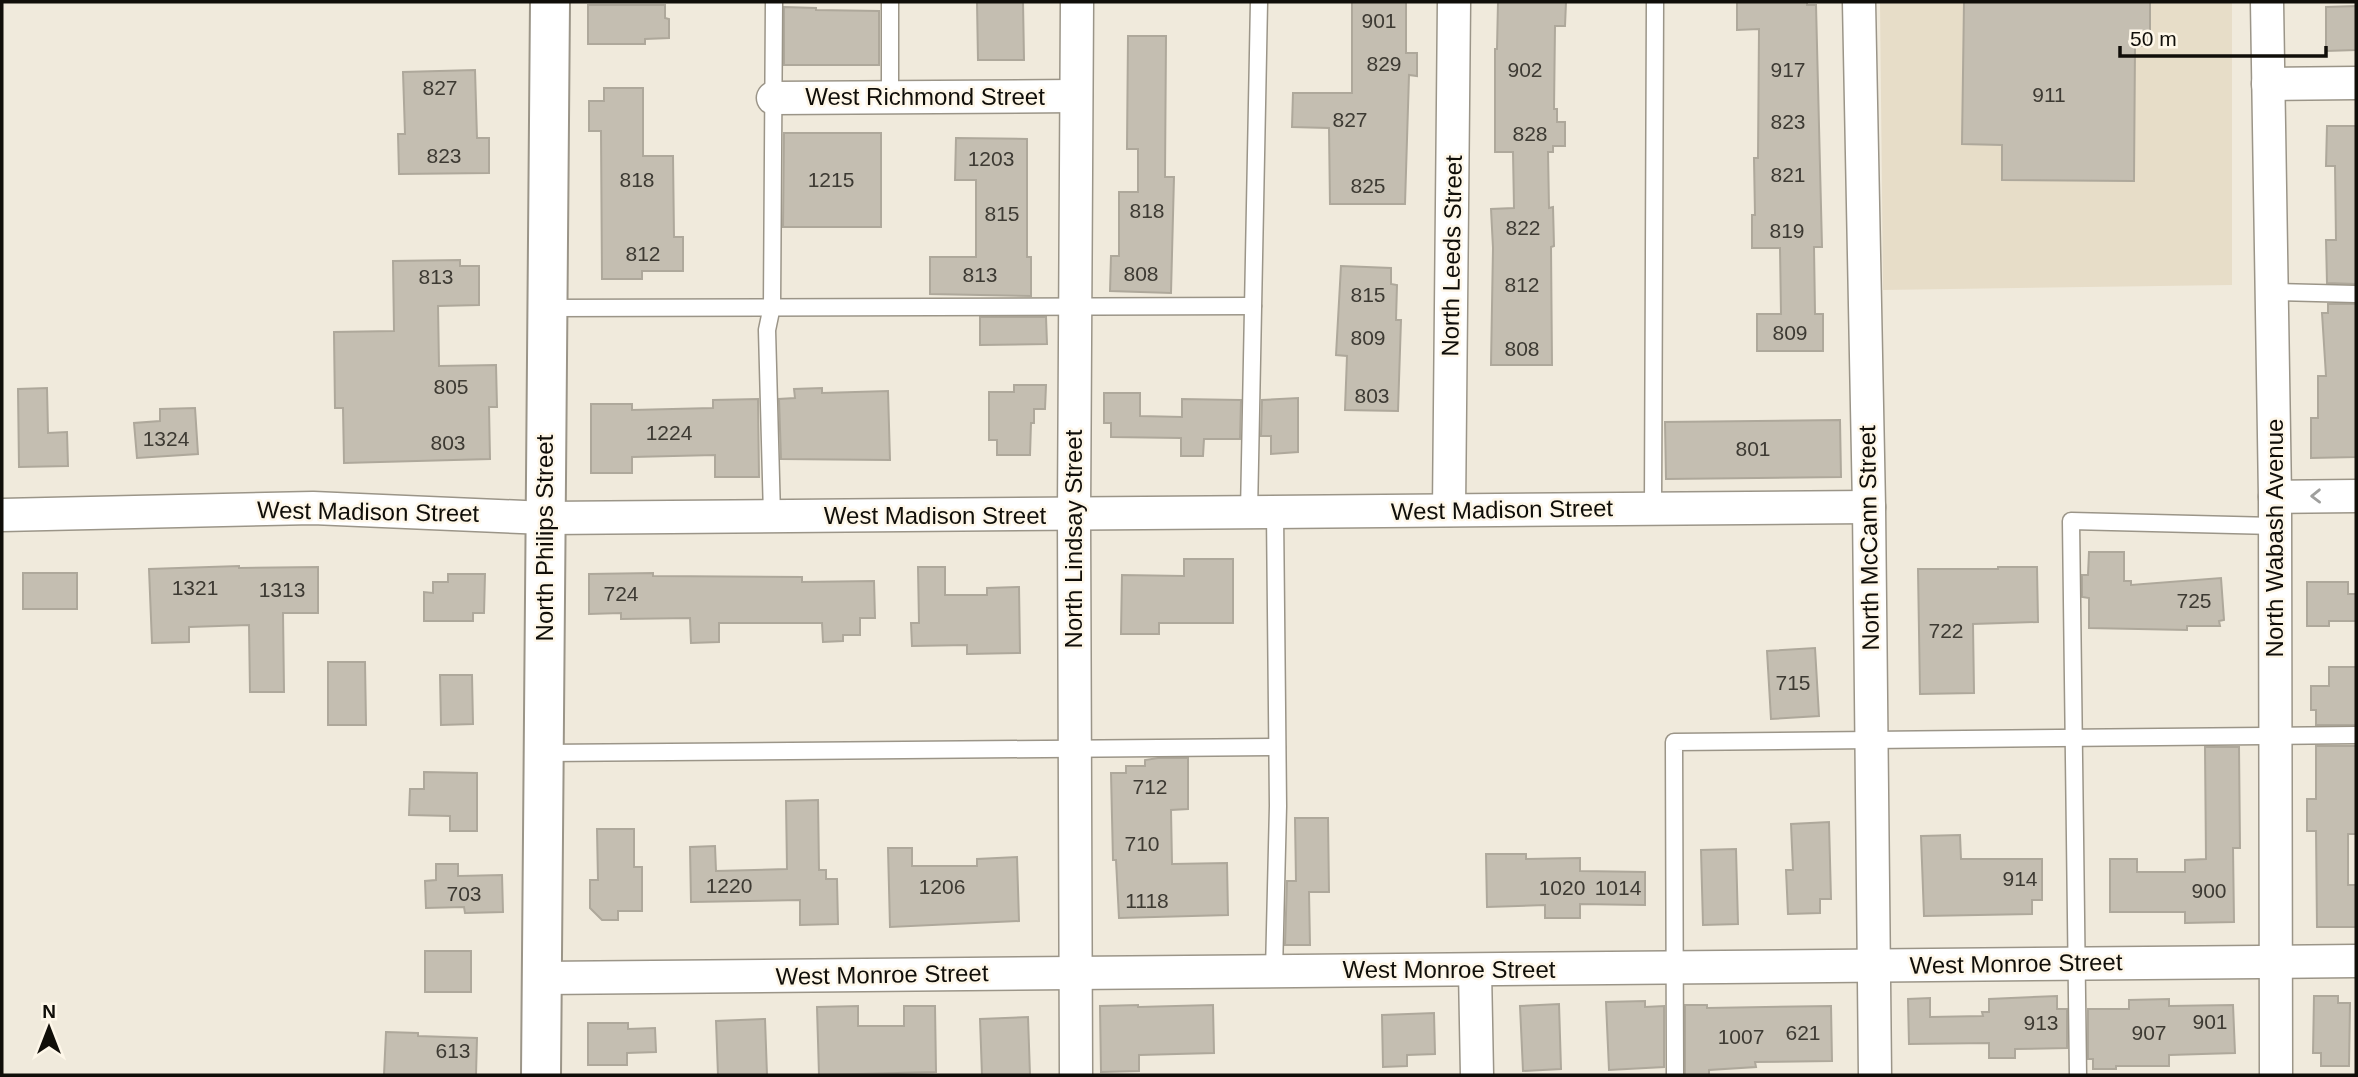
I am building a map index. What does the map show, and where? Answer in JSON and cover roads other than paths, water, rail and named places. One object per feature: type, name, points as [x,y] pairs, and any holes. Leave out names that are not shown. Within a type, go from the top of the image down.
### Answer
[{"type":"street","name":"North Philips Street","points":[[541,1075],[550,2]]},
{"type":"street","name":"North Lindsay Street","points":[[1076,1075],[1078,973],[1074,307],[1077,2]]},
{"type":"street","name":"North Leeds Street","points":[[1449,510],[1454,2]]},
{"type":"street","name":"North McCann Street","points":[[1859,2],[1875,1075]]},
{"type":"street","name":"North Wabash Avenue","points":[[2267,2],[2277,736],[2276,1075]]},
{"type":"street","points":[[2267,84],[2356,83]]},
{"type":"street","name":"West Richmond Street","points":[[773,98],[1076,96]]},
{"type":"street","points":[[2275,511],[2356,495]]},
{"type":"street","name":"West Madison Street","points":[[2,515],[313,508],[546,518],[1868,507]]},
{"type":"street","name":"West Monroe Street","points":[[542,978],[2356,961]]},
{"type":"street","points":[[1475,970],[1477,1075]]},
{"type":"lane","points":[[772,516],[767,330],[772,306],[774,2]]},
{"type":"lane","points":[[890,2],[890,97]]},
{"type":"lane","points":[[1259,2],[1253,306],[1262,513],[1278,747],[1274,971]]},
{"type":"lane","points":[[1653,509],[1656,2]]},
{"type":"lane","points":[[2273,292],[2356,294]]},
{"type":"lane","points":[[547,307],[1253,306]]},
{"type":"lane","points":[[2078,1075],[2071,521],[2275,511]]},
{"type":"lane","points":[[1675,1075],[1674,742],[2356,735]]},
{"type":"lane","points":[[544,753],[1278,747]]}]
